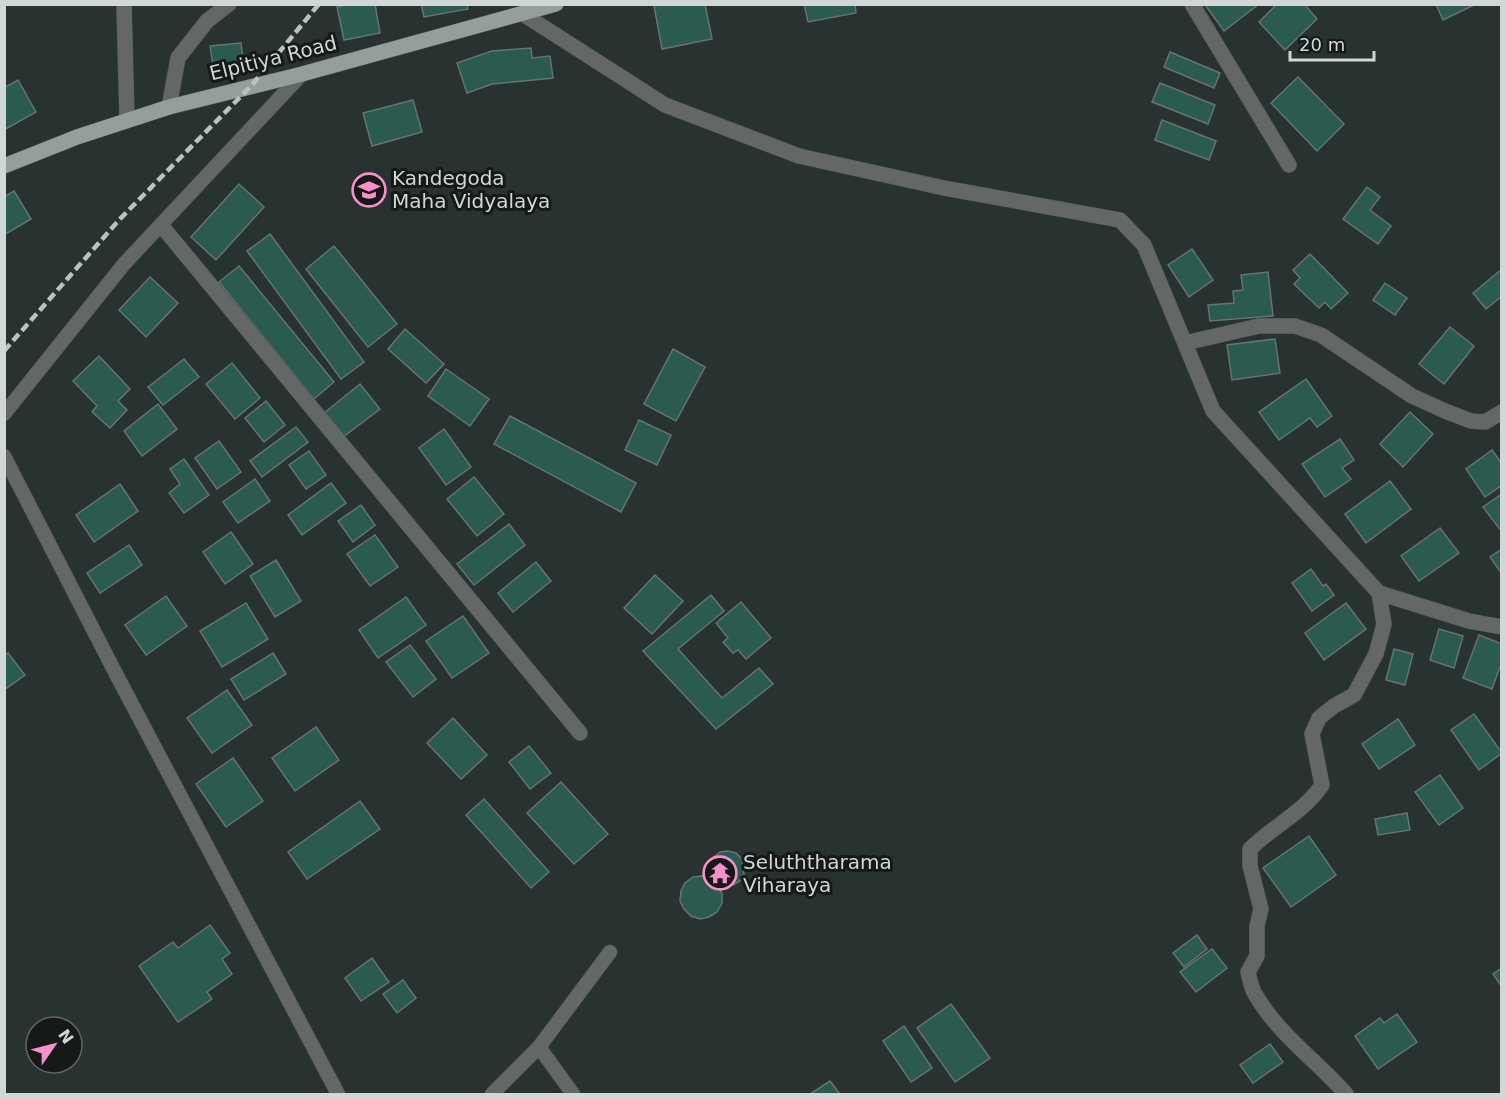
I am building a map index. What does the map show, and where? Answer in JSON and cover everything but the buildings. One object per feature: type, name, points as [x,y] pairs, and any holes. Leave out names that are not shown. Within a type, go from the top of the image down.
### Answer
[{"type":"main road","name":"Elpitiya Road","points":[[4,166],[77,137],[169,107],[302,74],[555,4]]},
{"type":"street","points":[[124,4],[127,120]]},
{"type":"street","points":[[169,107],[178,58],[207,21],[229,4]]},
{"type":"street","points":[[1192,4],[1289,165]]},
{"type":"street","points":[[523,14],[665,105],[799,156],[944,188],[1120,220],[1144,245],[1213,411],[1379,593],[1469,621],[1502,627]]},
{"type":"street","points":[[160,225],[580,734]]},
{"type":"street","points":[[1185,343],[1259,326],[1295,326],[1321,335],[1412,396],[1446,411],[1471,421],[1485,422],[1502,412]]},
{"type":"street","points":[[1346,1095],[1311,1061],[1275,1021],[1254,993],[1248,972],[1257,956],[1257,926],[1260,909],[1250,866],[1250,849],[1261,838],[1299,811],[1322,785],[1312,734],[1319,718],[1354,695],[1376,654],[1384,624],[1379,593]]},
{"type":"lane","points":[[4,414],[124,264],[302,74]]},
{"type":"lane","points":[[4,456],[126,695],[338,1095]]},
{"type":"lane","points":[[492,1095],[539,1047],[610,952]]},
{"type":"lane","points":[[539,1047],[573,1095]]},
{"type":"railway","points":[[4,351],[119,220],[252,85],[319,4]]},
{"type":"place","name":"Kandegoda Maha Vidyalaya","points":[[369,190]]},
{"type":"place","name":"Seluththarama Viharaya","points":[[720,873]]}]
